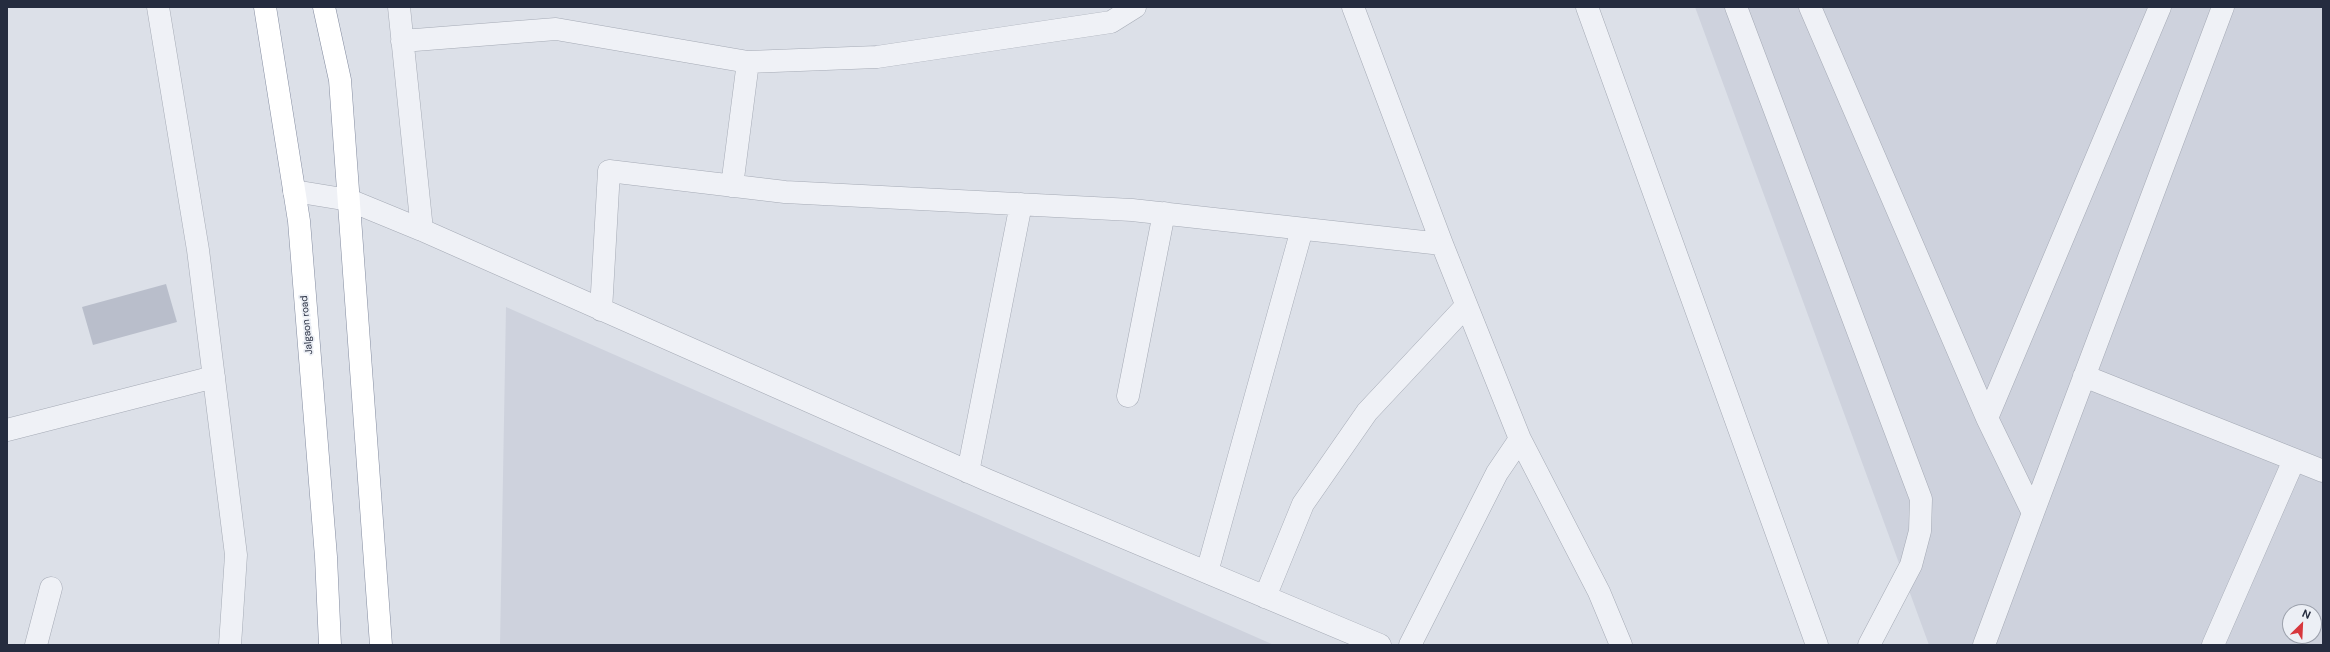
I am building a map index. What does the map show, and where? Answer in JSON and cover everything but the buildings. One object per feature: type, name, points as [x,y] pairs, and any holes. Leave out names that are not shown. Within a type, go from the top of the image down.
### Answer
[{"type":"highway","name":"Jalgaon road","points":[[265,7],[300,229],[323,525],[330,645]]},
{"type":"highway","points":[[324,7],[340,80],[381,645]]},
{"type":"street","points":[[158,7],[198,250],[236,555],[230,645]]},
{"type":"street","points":[[399,7],[422,230]]},
{"type":"street","points":[[402,41],[556,29],[748,62],[878,56],[1111,22],[1135,7]]},
{"type":"street","points":[[1353,7],[1442,244],[1520,439],[1599,592],[1621,645]]},
{"type":"street","points":[[1587,7],[1817,645]]},
{"type":"street","points":[[1736,7],[1920,499],[1920,531],[1911,565],[1869,645]]},
{"type":"street","points":[[1810,7],[1987,418],[2033,513]]},
{"type":"street","points":[[1987,418],[2160,7]]},
{"type":"street","points":[[1984,645],[2223,7]]},
{"type":"street","points":[[732,186],[748,62]]},
{"type":"street","points":[[601,310],[609,171],[785,192],[1164,213],[1442,244]]},
{"type":"street","points":[[294,191],[349,200],[422,230],[968,472],[1380,645]]},
{"type":"street","points":[[968,472],[1021,204]]},
{"type":"street","points":[[1128,396],[1164,213]]},
{"type":"street","points":[[1207,572],[1302,228]]},
{"type":"street","points":[[1265,597],[1303,504],[1367,412],[1466,306]]},
{"type":"street","points":[[2084,376],[2323,471]]},
{"type":"street","points":[[7,430],[214,377]]},
{"type":"street","points":[[1410,645],[1497,473],[1520,439]]},
{"type":"street","points":[[2213,645],[2294,460]]},
{"type":"street","points":[[36,645],[51,588]]},
{"type":"shaded area","points":[[1695,7],[2323,7],[2323,645],[1929,645]]},
{"type":"shaded area","points":[[506,307],[1274,645],[500,645]]}]
